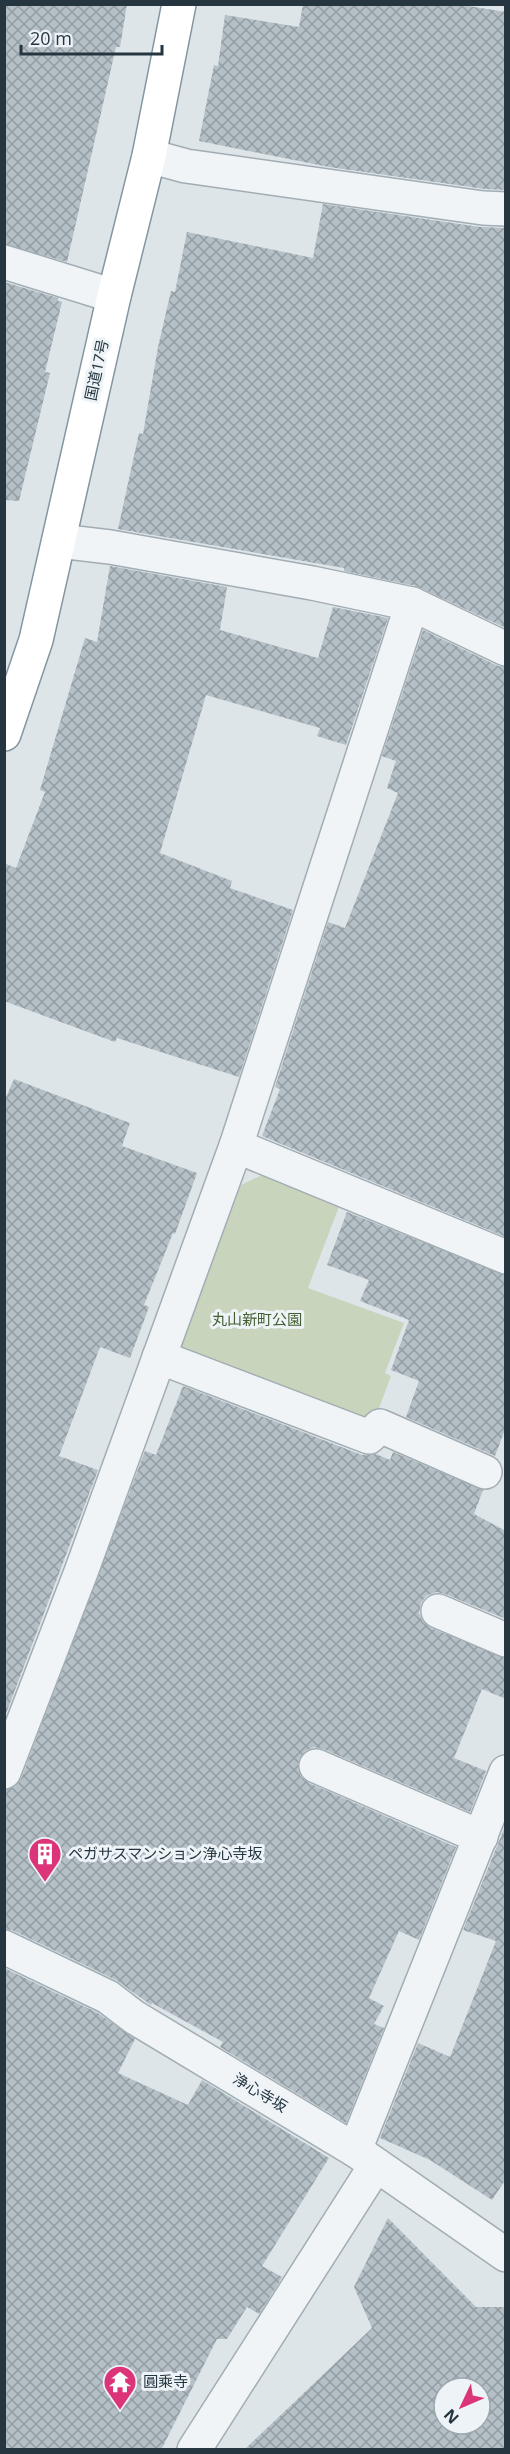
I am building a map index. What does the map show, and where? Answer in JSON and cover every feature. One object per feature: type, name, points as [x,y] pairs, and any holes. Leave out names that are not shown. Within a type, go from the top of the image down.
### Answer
[{"type":"highway","name":"国道17号","points":[[4,734],[36,640],[114,296],[149,156],[179,4]]},
{"type":"street","points":[[149,156],[186,166],[483,208],[506,209]]},
{"type":"street","points":[[4,262],[114,296]]},
{"type":"street","points":[[59,541],[290,579],[412,604],[506,649]]},
{"type":"street","points":[[4,1772],[81,1572],[236,1146],[412,604]]},
{"type":"street","points":[[236,1146],[506,1257]]},
{"type":"street","points":[[159,1357],[369,1437],[380,1426],[485,1472]]},
{"type":"street","points":[[438,1611],[506,1640]]},
{"type":"street","points":[[316,1766],[481,1837]]},
{"type":"street","points":[[194,2450],[365,2158],[481,1837],[500,1805],[506,1773]]},
{"type":"street","name":"浄心寺坂","points":[[4,1947],[108,1997],[135,2017],[365,2158],[506,2255]]},
{"type":"green space","name":"丸山新町公園","points":[[262,1175],[340,1204],[308,1288],[404,1323],[385,1373],[391,1376],[372,1427],[178,1355],[241,1185]]},
{"type":"building","points":[[4,4],[127,4],[120,47],[116,47],[67,262],[4,244]]},
{"type":"building","points":[[303,4],[456,4],[506,12],[506,190],[329,167],[199,141],[214,65],[218,66],[225,15],[299,27]]},
{"type":"building","points":[[323,204],[480,227],[506,228],[506,628],[416,586],[344,571],[344,568],[118,529],[139,433],[143,434],[158,347],[171,291],[175,292],[187,232],[313,258]]},
{"type":"building","points":[[4,282],[58,298],[58,301],[62,302],[45,372],[50,373],[19,501],[4,500]]},
{"type":"building","points":[[110,566],[227,587],[220,630],[318,658],[333,607],[388,618],[346,745],[317,736],[320,728],[206,695],[160,853],[232,881],[230,888],[293,910],[239,1077],[117,1038],[115,1042],[4,1001],[4,863],[16,868],[45,792],[40,790],[85,638],[97,642]]},
{"type":"building","points":[[423,630],[498,666],[506,667],[506,1237],[262,1136],[280,1089],[275,1087],[328,922],[345,928],[398,793],[387,788],[396,761],[382,756]]},
{"type":"building","points":[[14,1079],[130,1123],[122,1146],[197,1173],[175,1234],[173,1233],[144,1305],[149,1307],[130,1358],[100,1347],[59,1456],[98,1470],[4,1719],[4,1102]]},
{"type":"building","points":[[347,1212],[506,1275],[506,1427],[495,1456],[406,1417],[419,1381],[391,1370],[409,1320],[360,1301],[369,1280],[327,1265]]},
{"type":"building","points":[[183,1386],[362,1455],[376,1454],[390,1460],[393,1452],[483,1490],[474,1514],[506,1531],[506,1619],[436,1592],[426,1596],[421,1603],[419,1613],[423,1622],[431,1628],[506,1658],[506,1699],[482,1689],[454,1758],[486,1771],[470,1812],[323,1749],[314,1747],[305,1751],[299,1759],[298,1769],[301,1777],[309,1783],[456,1847],[419,1940],[399,1931],[369,1998],[384,2006],[374,2024],[384,2028],[346,2123],[220,2047],[223,2042],[152,2003],[151,2005],[116,1980],[12,1930],[4,1929],[4,1790],[15,1787],[21,1779],[145,1451],[156,1455]]},
{"type":"building","points":[[506,1824],[506,2179],[492,2200],[430,2160],[380,2138],[418,2043],[450,2057],[496,1941],[463,1930]]},
{"type":"building","points":[[4,1968],[98,2013],[135,2039],[118,2073],[188,2105],[202,2080],[329,2158],[262,2266],[282,2277],[277,2286],[259,2314],[247,2307],[227,2339],[217,2339],[161,2450],[4,2450]]},
{"type":"building","points":[[388,2218],[476,2307],[506,2307],[506,2450],[244,2450],[372,2328],[354,2287]]},
{"type":"place","name":"ペガサスマンション浄心寺坂","points":[[45,1883]]},
{"type":"place","name":"圓乘寺","points":[[120,2411]]}]
